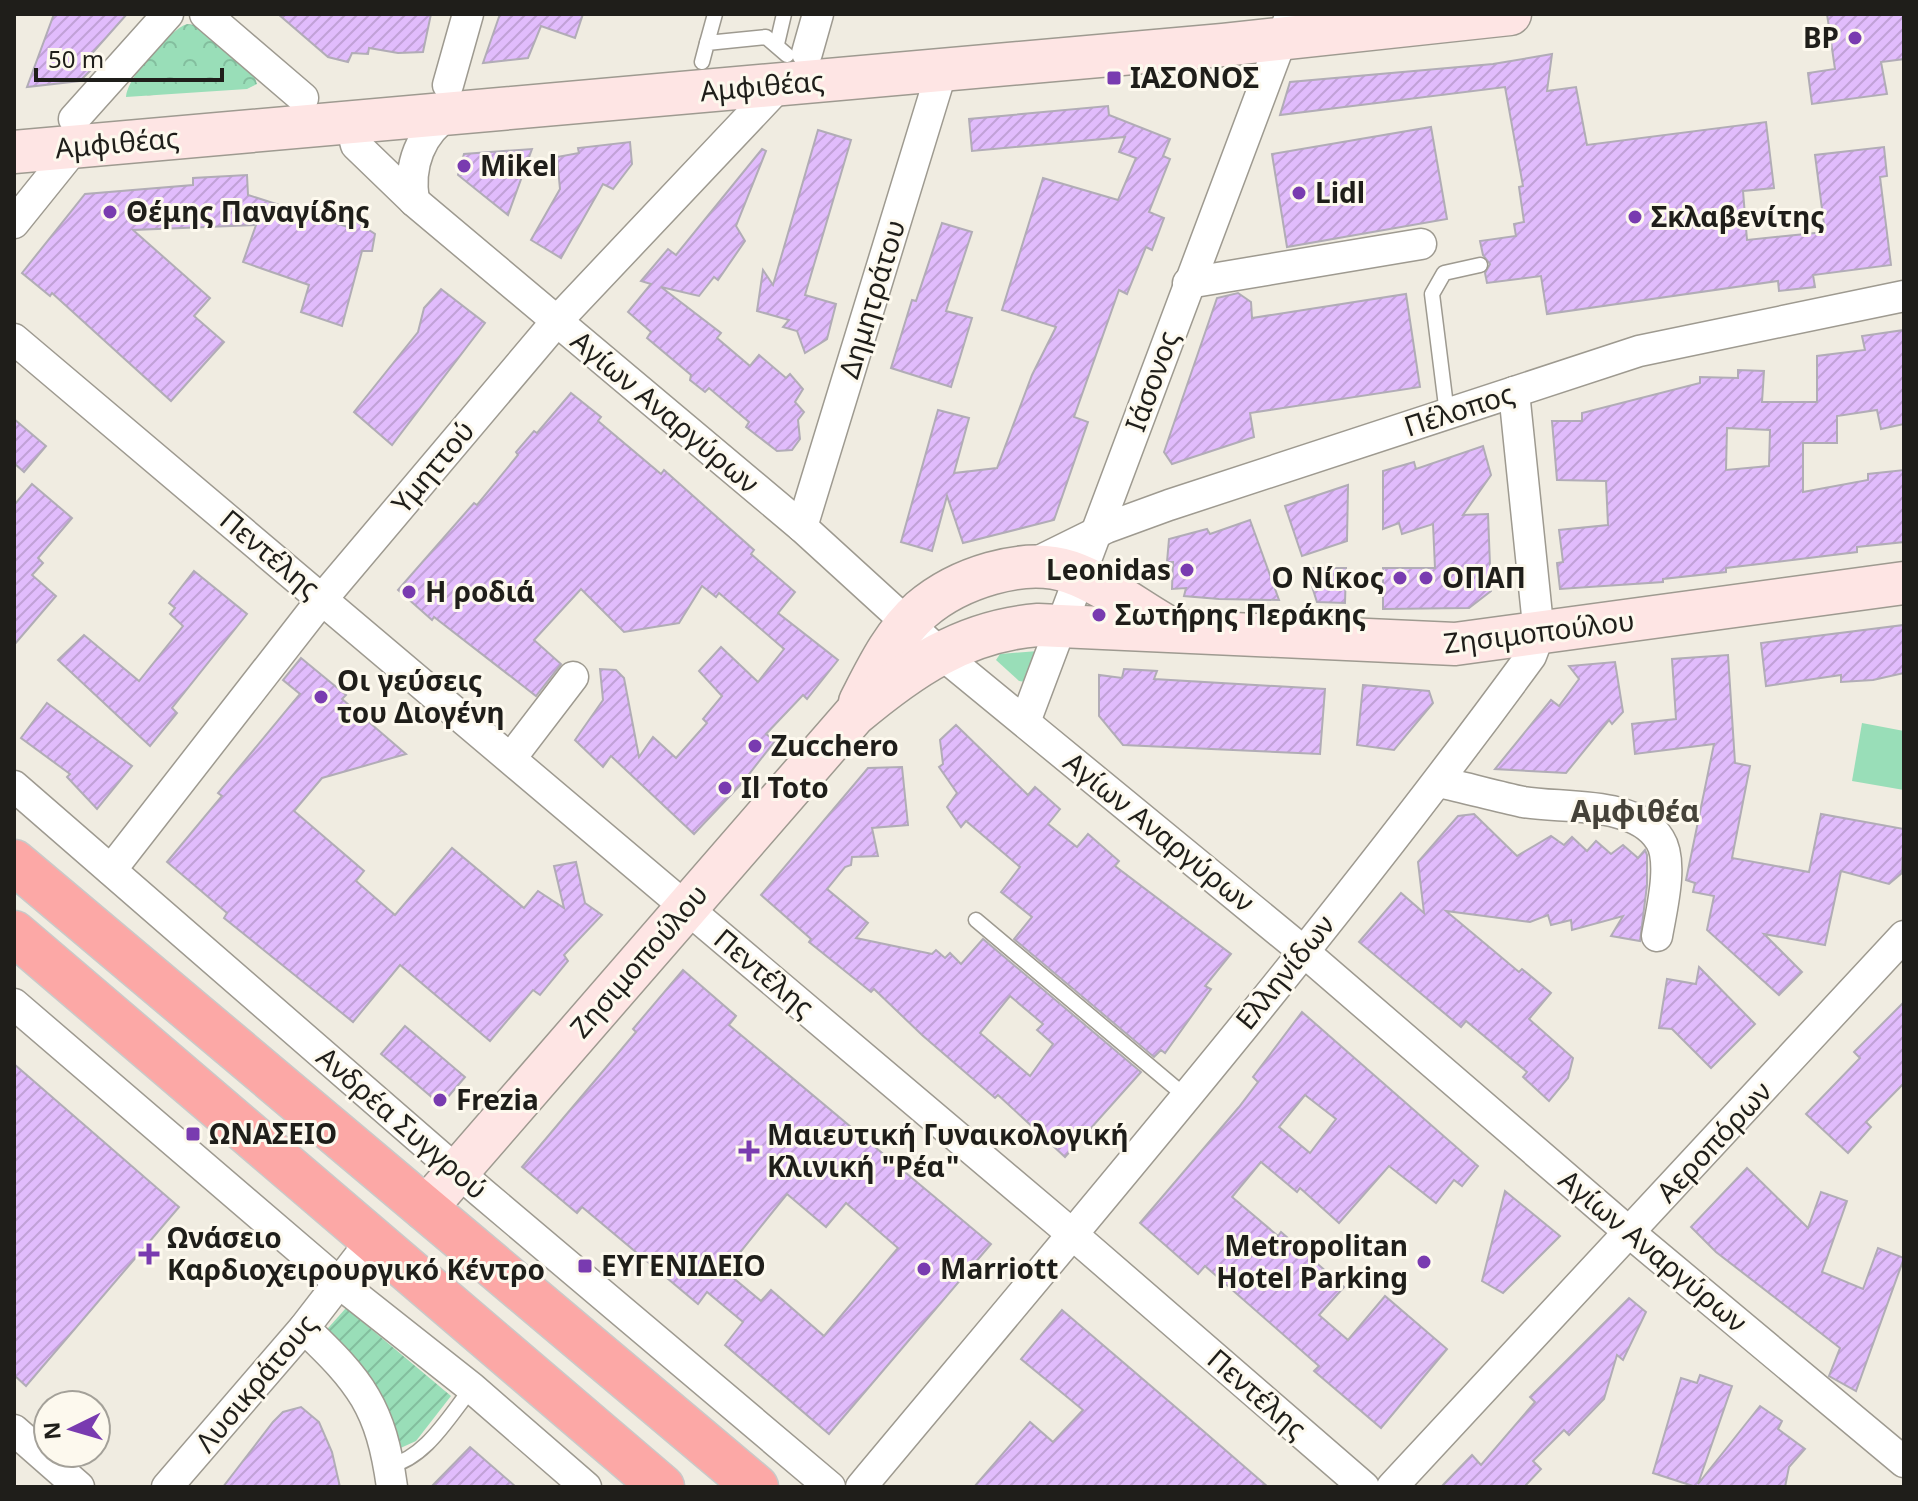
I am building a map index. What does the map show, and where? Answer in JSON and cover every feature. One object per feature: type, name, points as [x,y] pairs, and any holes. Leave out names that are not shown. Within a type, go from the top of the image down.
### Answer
[{"type":"highway","name":"Ανδρέα Συγγρού","points":[[14,862],[756,1487]]},
{"type":"highway","points":[[14,933],[662,1487]]},
{"type":"main road","name":"Αμφιθέας","points":[[14,124],[75,132],[350,122],[450,99],[705,53],[792,44],[1274,20],[1510,14]]},
{"type":"main road","name":"Αμφιθέας","points":[[14,152],[75,132],[303,98],[450,99],[792,44],[942,70],[1274,20]]},
{"type":"main road","name":"Ζησιμοπούλου","points":[[924,638],[921,611],[954,589],[996,573],[1028,567],[1047,567],[1079,575],[1172,629]]},
{"type":"main road","name":"Ζησιμοπούλου","points":[[425,1209],[854,715],[890,645],[924,638],[972,637],[1010,628],[1060,626],[1434,644],[1539,635],[1904,583]]},
{"type":"street","points":[[14,223],[75,132],[168,14]]},
{"type":"street","points":[[205,14],[303,98]]},
{"type":"street","points":[[414,201],[412,177],[420,148],[450,99],[468,14]]},
{"type":"street","name":"Ιάσονος","points":[[1025,722],[1188,283],[1274,20]]},
{"type":"street","name":"Υμηττού","points":[[111,870],[323,598],[792,44]]},
{"type":"street","name":"Δημητράτου","points":[[802,527],[942,70]]},
{"type":"street","name":"Αγίων Αναργύρων","points":[[350,122],[356,145],[414,201],[802,527],[924,638],[1303,951],[1630,1233],[1904,1462]]},
{"type":"street","points":[[1188,283],[1421,244]]},
{"type":"street","name":"Πέλοπος","points":[[1028,567],[1095,534],[1154,510],[1639,351],[1904,296]]},
{"type":"street","name":"Πεντέλης","points":[[14,339],[1072,1234],[1364,1487]]},
{"type":"street","points":[[1514,392],[1539,635]]},
{"type":"street","points":[[1123,459],[1130,485],[1143,504],[1154,510]]},
{"type":"street","name":"Ελληνίδων","points":[[861,1487],[1072,1234],[1439,782],[1531,656],[1539,635]]},
{"type":"street","points":[[511,758],[573,677]]},
{"type":"street","points":[[1439,782],[1525,802],[1611,811],[1646,824],[1662,842],[1667,875],[1657,936]]},
{"type":"street","name":"Ανδρέα Συγγρού","points":[[14,786],[457,1171],[830,1487]]},
{"type":"street","name":"Αεροπόρων","points":[[1392,1487],[1904,936]]},
{"type":"street","points":[[14,1004],[338,1282],[472,1388],[586,1487]]},
{"type":"street","name":"Λυσικράτους","points":[[167,1487],[304,1328],[372,1240]]},
{"type":"street","points":[[304,1328],[351,1373],[369,1400],[391,1476]]},
{"type":"street","points":[[14,1430],[79,1487]]},
{"type":"street","points":[[14,1457],[49,1487]]},
{"type":"lane","points":[[705,53],[715,14]]},
{"type":"lane","points":[[1447,414],[1432,294],[1444,273],[1480,265]]},
{"type":"lane","points":[[976,920],[1184,1095]]},
{"type":"lane","points":[[391,1476],[421,1450],[472,1388]]},
{"type":"green space","points":[[187,24],[195,25],[252,69],[257,84],[247,89],[126,97],[133,79],[150,56],[170,35]]},
{"type":"green space","points":[[1038,651],[1026,682],[1019,681],[996,660],[1000,654]]},
{"type":"green space","points":[[1862,723],[1904,731],[1904,790],[1852,781]]},
{"type":"green space","points":[[346,1308],[451,1396],[416,1441],[394,1451],[321,1336]]},
{"type":"building","points":[[54,14],[127,14],[87,59],[95,66],[80,81],[27,87]]},
{"type":"building","points":[[278,14],[431,14],[423,52],[398,53],[369,48],[368,54],[352,53],[348,62],[328,57]]},
{"type":"building","points":[[500,14],[583,14],[575,38],[541,26],[528,58],[483,63]]},
{"type":"building","points":[[1827,14],[1904,14],[1904,59],[1881,62],[1887,94],[1812,104],[1808,73],[1835,69]]},
{"type":"building","name":"Σκλαβενίτης","points":[[1552,54],[1547,91],[1576,87],[1587,145],[1766,122],[1774,188],[1743,191],[1747,240],[1825,232],[1815,155],[1884,147],[1887,176],[1880,177],[1891,265],[1813,275],[1815,287],[1779,291],[1778,281],[1547,314],[1541,276],[1487,283],[1485,273],[1490,264],[1483,255],[1480,241],[1516,236],[1514,224],[1524,222],[1519,187],[1523,186],[1505,87],[1280,115],[1290,82],[1493,64]]},
{"type":"building","points":[[1108,106],[1109,115],[1170,139],[1163,156],[1170,159],[1149,212],[1164,218],[1152,250],[1146,247],[1127,294],[1119,290],[1074,417],[1088,422],[1054,520],[963,543],[947,496],[932,551],[901,542],[938,410],[969,418],[954,473],[997,468],[1032,375],[1056,327],[1002,310],[1043,178],[1118,200],[1136,158],[1119,152],[1125,137],[972,151],[969,119]]},
{"type":"building","points":[[1431,127],[1447,219],[1287,247],[1272,154]]},
{"type":"building","points":[[818,130],[851,140],[805,295],[836,304],[827,339],[805,353],[797,331],[783,327],[789,320],[757,311],[763,270],[773,285]]},
{"type":"building","points":[[630,142],[632,164],[613,189],[603,184],[561,258],[531,240],[560,189],[557,157],[579,153],[578,148]]},
{"type":"building","points":[[532,149],[508,215],[458,175],[464,154]]},
{"type":"building","points":[[762,149],[766,151],[736,226],[745,241],[718,280],[714,277],[699,296],[661,287],[721,333],[717,338],[750,366],[759,355],[786,378],[790,374],[803,389],[795,402],[804,412],[798,420],[800,439],[792,450],[777,451],[746,427],[749,422],[709,388],[705,392],[690,380],[691,375],[647,338],[651,332],[628,312],[651,284],[641,281],[668,249],[676,255]]},
{"type":"building","points":[[247,175],[248,195],[351,228],[355,221],[375,234],[372,251],[362,251],[342,326],[301,312],[309,285],[243,262],[256,225],[133,230],[210,298],[194,316],[224,342],[171,401],[52,293],[50,296],[22,273],[85,194],[193,185],[193,178]]},
{"type":"building","points":[[942,223],[972,232],[946,311],[972,318],[951,387],[891,368],[912,300],[916,301]]},
{"type":"building","points":[[441,289],[485,323],[392,445],[354,412],[418,332],[424,308]]},
{"type":"building","points":[[1238,293],[1251,302],[1252,318],[1406,294],[1420,387],[1250,413],[1254,437],[1172,464],[1164,452],[1217,298]]},
{"type":"building","points":[[1904,330],[1904,424],[1881,429],[1877,410],[1837,416],[1837,443],[1803,443],[1803,492],[1868,480],[1868,474],[1904,470],[1904,542],[1857,547],[1857,552],[1726,568],[1726,572],[1663,579],[1663,582],[1560,589],[1557,563],[1563,562],[1559,530],[1608,525],[1606,481],[1557,480],[1552,421],[1582,421],[1582,413],[1700,383],[1700,377],[1738,378],[1738,370],[1764,371],[1762,402],[1817,402],[1817,356],[1865,350],[1862,336]],"holes":[[[1727,428],[1770,430],[1769,466],[1726,470]]]},
{"type":"building","points":[[571,393],[601,417],[598,421],[661,474],[664,470],[754,550],[751,554],[795,592],[778,613],[838,660],[807,699],[803,695],[766,734],[775,741],[742,783],[694,834],[611,756],[603,767],[575,740],[603,700],[600,669],[616,670],[624,678],[639,757],[653,737],[676,758],[707,723],[703,719],[722,696],[699,671],[721,647],[758,682],[784,649],[719,593],[716,597],[702,586],[679,623],[624,632],[581,589],[534,640],[561,664],[536,696],[434,617],[432,620],[398,590],[474,503],[477,505],[518,455],[516,452],[534,431],[537,433]]},
{"type":"building","points":[[14,419],[46,446],[24,472],[14,463]]},
{"type":"building","points":[[1483,446],[1491,475],[1463,515],[1488,514],[1491,591],[1469,608],[1383,609],[1383,568],[1435,568],[1433,524],[1402,534],[1399,523],[1383,529],[1383,471],[1414,462],[1416,469]]},
{"type":"building","points":[[32,484],[72,518],[38,558],[43,563],[32,575],[56,596],[14,645],[14,505]]},
{"type":"building","points":[[1348,485],[1347,541],[1302,556],[1285,506]]},
{"type":"building","points":[[1250,520],[1279,600],[1184,596],[1186,588],[1172,589],[1173,562],[1167,562],[1169,539],[1207,529],[1210,534]]},
{"type":"building","points":[[1306,568],[1346,568],[1345,603],[1317,602]]},
{"type":"building","points":[[194,571],[247,614],[172,708],[177,713],[150,746],[58,660],[84,635],[139,681],[183,626],[170,614],[175,608],[169,603]]},
{"type":"building","points":[[1904,625],[1904,673],[1873,680],[1841,682],[1841,675],[1766,686],[1761,643]]},
{"type":"building","points":[[1728,655],[1735,763],[1750,766],[1732,858],[1809,872],[1821,814],[1904,829],[1902,873],[1889,884],[1841,871],[1825,945],[1764,934],[1802,972],[1779,995],[1707,930],[1714,896],[1693,892],[1695,883],[1686,880],[1714,744],[1635,754],[1632,724],[1676,719],[1672,659]]},
{"type":"building","points":[[301,658],[346,695],[342,699],[406,754],[322,778],[294,811],[364,871],[356,881],[395,915],[452,848],[524,908],[538,891],[564,908],[554,866],[576,862],[585,903],[602,915],[564,955],[568,961],[540,995],[533,990],[490,1041],[400,965],[353,1022],[224,918],[227,913],[167,862],[222,796],[218,793],[300,694],[283,680]]},
{"type":"building","points":[[1615,662],[1623,712],[1612,724],[1609,720],[1566,773],[1495,769],[1551,700],[1559,706],[1579,679],[1569,666]]},
{"type":"building","points":[[1124,669],[1157,671],[1154,679],[1325,689],[1320,754],[1123,745],[1099,716],[1099,675],[1122,678]]},
{"type":"building","points":[[1363,685],[1429,691],[1433,703],[1394,750],[1357,745]]},
{"type":"building","points":[[47,703],[132,766],[97,809],[67,777],[70,774],[21,738]]},
{"type":"building","points":[[956,725],[1028,795],[1035,787],[1060,809],[1048,824],[1077,847],[1088,834],[1119,861],[1115,866],[1231,954],[1205,986],[1211,989],[1165,1053],[1161,1050],[1154,1057],[1014,939],[1032,917],[1001,892],[1020,867],[966,821],[961,827],[947,807],[957,793],[939,767],[943,764],[940,740]]},
{"type":"building","points":[[902,767],[908,825],[872,828],[878,856],[852,857],[851,865],[845,867],[827,889],[868,923],[856,938],[932,954],[936,950],[945,958],[950,953],[961,964],[983,939],[1141,1072],[1065,1157],[998,1095],[995,1098],[922,1035],[874,989],[871,992],[809,942],[811,939],[761,895],[868,768]],"holes":[[[1010,996],[1043,1024],[1037,1030],[1053,1044],[1030,1076],[980,1033]]]},
{"type":"building","points":[[1474,814],[1517,856],[1551,836],[1564,845],[1572,837],[1587,851],[1596,841],[1611,854],[1623,845],[1638,858],[1645,850],[1647,855],[1647,885],[1640,941],[1611,936],[1623,916],[1572,930],[1571,920],[1551,925],[1548,915],[1530,922],[1446,911],[1519,972],[1522,969],[1551,993],[1529,1019],[1573,1058],[1568,1078],[1549,1101],[1523,1077],[1527,1072],[1466,1021],[1461,1027],[1359,942],[1401,893],[1424,913],[1418,862],[1458,816]]},
{"type":"building","points":[[1699,967],[1755,1024],[1711,1068],[1672,1029],[1659,1028],[1667,979],[1696,984]]},
{"type":"building","points":[[683,970],[736,1016],[729,1025],[991,1244],[829,1434],[725,1345],[743,1322],[707,1292],[698,1304],[582,1207],[577,1213],[522,1167],[636,1032],[633,1029]],"holes":[[[787,1194],[826,1227],[846,1203],[898,1248],[824,1336],[771,1290],[761,1301],[725,1271]]]},
{"type":"building","points":[[1904,1002],[1904,1083],[1866,1122],[1871,1127],[1848,1153],[1806,1114],[1860,1058],[1854,1052]]},
{"type":"building","points":[[1302,1012],[1478,1166],[1462,1186],[1454,1180],[1436,1203],[1389,1166],[1339,1223],[1300,1188],[1297,1192],[1261,1162],[1232,1197],[1278,1236],[1281,1232],[1344,1287],[1319,1315],[1348,1340],[1385,1296],[1447,1349],[1381,1428],[1314,1371],[1319,1366],[1205,1266],[1198,1274],[1140,1223],[1239,1107],[1258,1082],[1253,1077]],"holes":[[[1305,1095],[1336,1119],[1310,1153],[1279,1127]]]},
{"type":"building","points":[[405,1026],[465,1077],[441,1105],[381,1054]]},
{"type":"building","points":[[14,1064],[179,1207],[26,1386],[14,1375]]},
{"type":"building","points":[[1747,1168],[1808,1228],[1821,1192],[1847,1201],[1822,1272],[1863,1289],[1878,1248],[1904,1258],[1856,1391],[1829,1376],[1840,1348],[1716,1252],[1691,1227]]},
{"type":"building","points":[[1505,1191],[1560,1236],[1503,1293],[1482,1281]]},
{"type":"building","points":[[1629,1298],[1646,1312],[1623,1360],[1617,1355],[1604,1399],[1569,1435],[1564,1430],[1533,1461],[1541,1469],[1524,1487],[1441,1487],[1472,1455],[1481,1465],[1535,1402],[1530,1397]]},
{"type":"building","points":[[1062,1310],[1268,1487],[974,1487],[1030,1422],[1053,1442],[1083,1410],[1021,1359]]},
{"type":"building","points":[[1700,1375],[1732,1386],[1698,1484],[1760,1406],[1782,1421],[1778,1429],[1805,1449],[1789,1467],[1785,1487],[1696,1487],[1653,1473],[1681,1378],[1697,1383]]},
{"type":"building","points":[[301,1407],[319,1422],[332,1452],[340,1487],[223,1487],[273,1422],[283,1412]]},
{"type":"building","points":[[470,1447],[516,1487],[431,1487]]},
{"type":"place","name":"BP","points":[[1855,38]]},
{"type":"place","name":"ΙΑΣΟΝΟΣ","points":[[1114,78]]},
{"type":"place","name":"Mikel","points":[[464,166]]},
{"type":"place","name":"Lidl","points":[[1299,193]]},
{"type":"place","name":"Θέμης Παναγίδης","points":[[110,212]]},
{"type":"place","name":"Σκλαβενίτης","points":[[1635,217]]},
{"type":"place","name":"Leonidas","points":[[1187,570]]},
{"type":"place","name":"Ο Νίκος","points":[[1400,578]]},
{"type":"place","name":"ΟΠΑΠ","points":[[1426,578]]},
{"type":"place","name":"Η ροδιά","points":[[409,592]]},
{"type":"place","name":"Σωτήρης Περάκης","points":[[1099,615]]},
{"type":"place","name":"Οι γεύσεις του Διογένη","points":[[321,697]]},
{"type":"place","name":"Zucchero","points":[[755,746]]},
{"type":"place","name":"Il Toto","points":[[725,788]]},
{"type":"place","name":"Frezia","points":[[440,1100]]},
{"type":"place","name":"ΩΝΑΣΕΙΟ","points":[[193,1134]]},
{"type":"place","name":"Μαιευτική Γυναικολογική Κλινική \"Ρέα\"","points":[[749,1151]]},
{"type":"place","name":"Ωνάσειο Καρδιοχειρουργικό Κέντρο","points":[[149,1254]]},
{"type":"place","name":"Metropolitan Hotel Parking","points":[[1424,1262]]},
{"type":"place","name":"ΕΥΓΕΝΙΔΕΙΟ","points":[[585,1266]]},
{"type":"place","name":"Marriott","points":[[924,1269]]},
{"type":"district","name":"Αμφιθέα","points":[[1635,812]]}]
